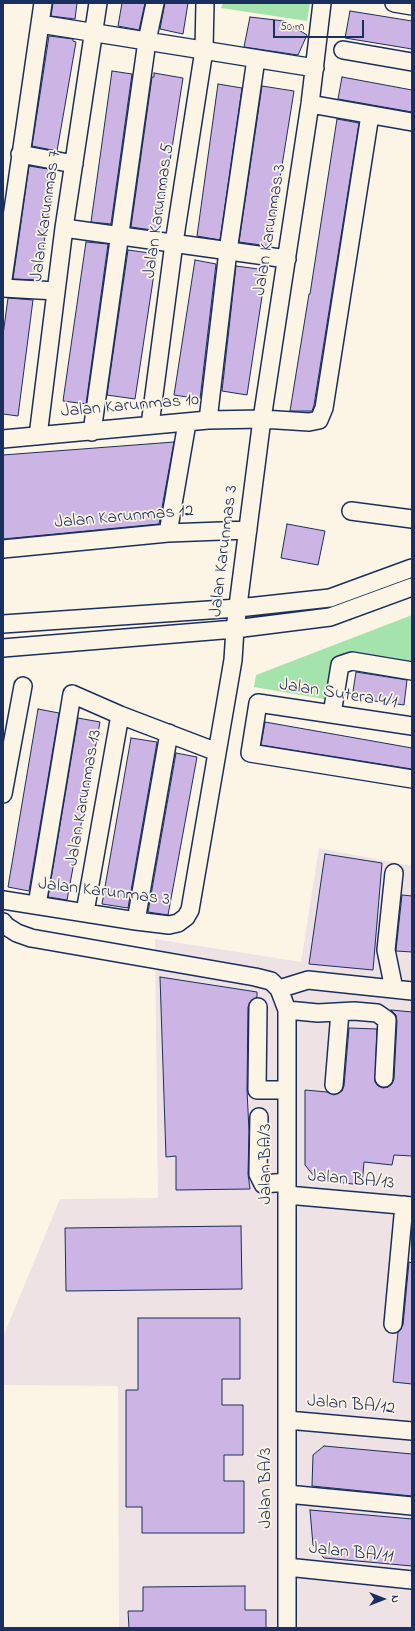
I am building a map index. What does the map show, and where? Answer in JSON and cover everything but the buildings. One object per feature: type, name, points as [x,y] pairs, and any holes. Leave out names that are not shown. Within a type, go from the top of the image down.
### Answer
[{"type":"street","points":[[3,279],[43,3]]},
{"type":"street","name":"Jalan Karunmas 7","points":[[38,436],[64,228],[98,3]]},
{"type":"street","points":[[92,432],[147,41],[155,3]]},
{"type":"street","name":"Jalan Karunmas 5","points":[[150,425],[174,244],[204,50],[205,3]]},
{"type":"street","name":"Jalan Karunmas 3","points":[[3,900],[169,925],[178,923],[186,917],[190,910],[233,660],[235,629],[262,418],[310,104],[322,3]]},
{"type":"street","points":[[394,3],[412,6]]},
{"type":"street","points":[[40,24],[315,68]]},
{"type":"street","points":[[343,50],[412,62]]},
{"type":"street","points":[[208,420],[228,251],[256,59]]},
{"type":"street","points":[[310,104],[412,122]]},
{"type":"street","name":"Jalan Karunmas 10","points":[[3,439],[92,432],[208,420],[262,418],[309,422],[319,420],[324,408],[370,115]]},
{"type":"street","points":[[20,154],[74,164]]},
{"type":"street","points":[[64,228],[287,259]]},
{"type":"street","points":[[3,288],[56,291]]},
{"type":"street","points":[[168,532],[188,423]]},
{"type":"street","points":[[351,511],[412,519]]},
{"type":"street","name":"Jalan Karunmas 12","points":[[3,549],[168,532],[248,530]]},
{"type":"street","points":[[3,624],[238,608],[330,598],[412,568]]},
{"type":"street","points":[[3,648],[235,629],[330,617],[412,587]]},
{"type":"street","points":[[332,714],[340,665],[352,661],[412,671]]},
{"type":"street","points":[[3,794],[23,686]]},
{"type":"street","points":[[37,905],[72,694],[120,715],[217,752]]},
{"type":"street","name":"Jalan Sutera 4/1","points":[[412,726],[258,703],[250,753],[412,779]]},
{"type":"street","name":"Jalan Karunmas 13","points":[[85,912],[120,715]]},
{"type":"street","points":[[136,921],[169,733]]},
{"type":"street","points":[[394,873],[386,950],[394,989]]},
{"type":"street","points":[[3,922],[6,926],[17,933],[31,938],[255,977],[270,981],[279,989],[308,980],[412,991]]},
{"type":"street","name":"Jalan BA/3","points":[[279,989],[287,1010],[287,1628]]},
{"type":"street","points":[[258,1007],[257,1090],[287,1090]]},
{"type":"street","points":[[287,1010],[318,1013],[354,1011],[377,1013],[386,1020],[384,1078]]},
{"type":"street","points":[[334,1085],[340,1012]]},
{"type":"street","name":"Jalan BA/13","points":[[259,1118],[258,1174],[263,1184],[408,1205]]},
{"type":"street","points":[[392,1324],[408,1205]]},
{"type":"street","name":"Jalan BA/12","points":[[287,1420],[412,1431]]},
{"type":"street","points":[[287,1494],[412,1506]]},
{"type":"street","name":"Jalan BA/11","points":[[287,1567],[412,1580]]},
{"type":"shaded area","points":[[319,848],[412,866],[412,1628],[119,1628],[118,1386],[3,1385],[3,1337],[60,1199],[158,1198],[155,939],[301,962]]},
{"type":"green space","points":[[223,3],[310,3],[307,21],[221,8]]},
{"type":"green space","points":[[412,615],[412,665],[351,657],[330,700],[254,687],[256,675]]}]
